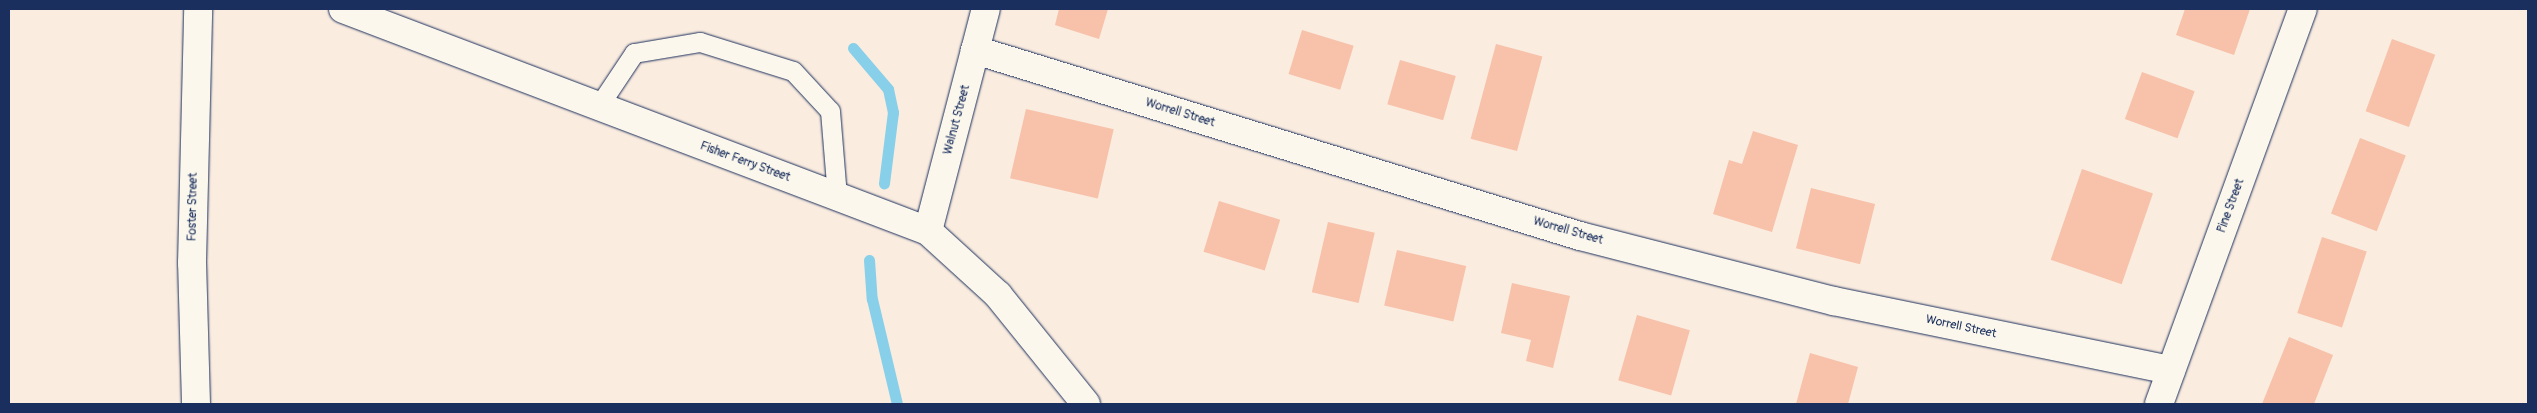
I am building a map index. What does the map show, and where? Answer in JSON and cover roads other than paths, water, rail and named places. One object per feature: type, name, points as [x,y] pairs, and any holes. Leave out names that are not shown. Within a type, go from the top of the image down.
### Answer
[{"type":"street","name":"Foster Street","points":[[196,404],[192,263],[198,9]]},
{"type":"street","name":"Fisher Ferry Street","points":[[343,9],[928,231],[998,295],[1086,404]]},
{"type":"street","name":"Walnut Street","points":[[928,231],[986,9]]},
{"type":"street","name":"Pine Street","points":[[2159,404],[2303,9]]},
{"type":"street","name":"Worrell Street","points":[[976,50],[1580,236],[1834,301],[2171,370]]},
{"type":"lane","points":[[598,107],[634,53],[700,42],[793,70],[830,111],[838,196]]},
{"type":"waterway","points":[[853,48],[888,89],[893,112],[884,183]]},
{"type":"waterway","points":[[869,260],[872,299],[897,404]]}]
